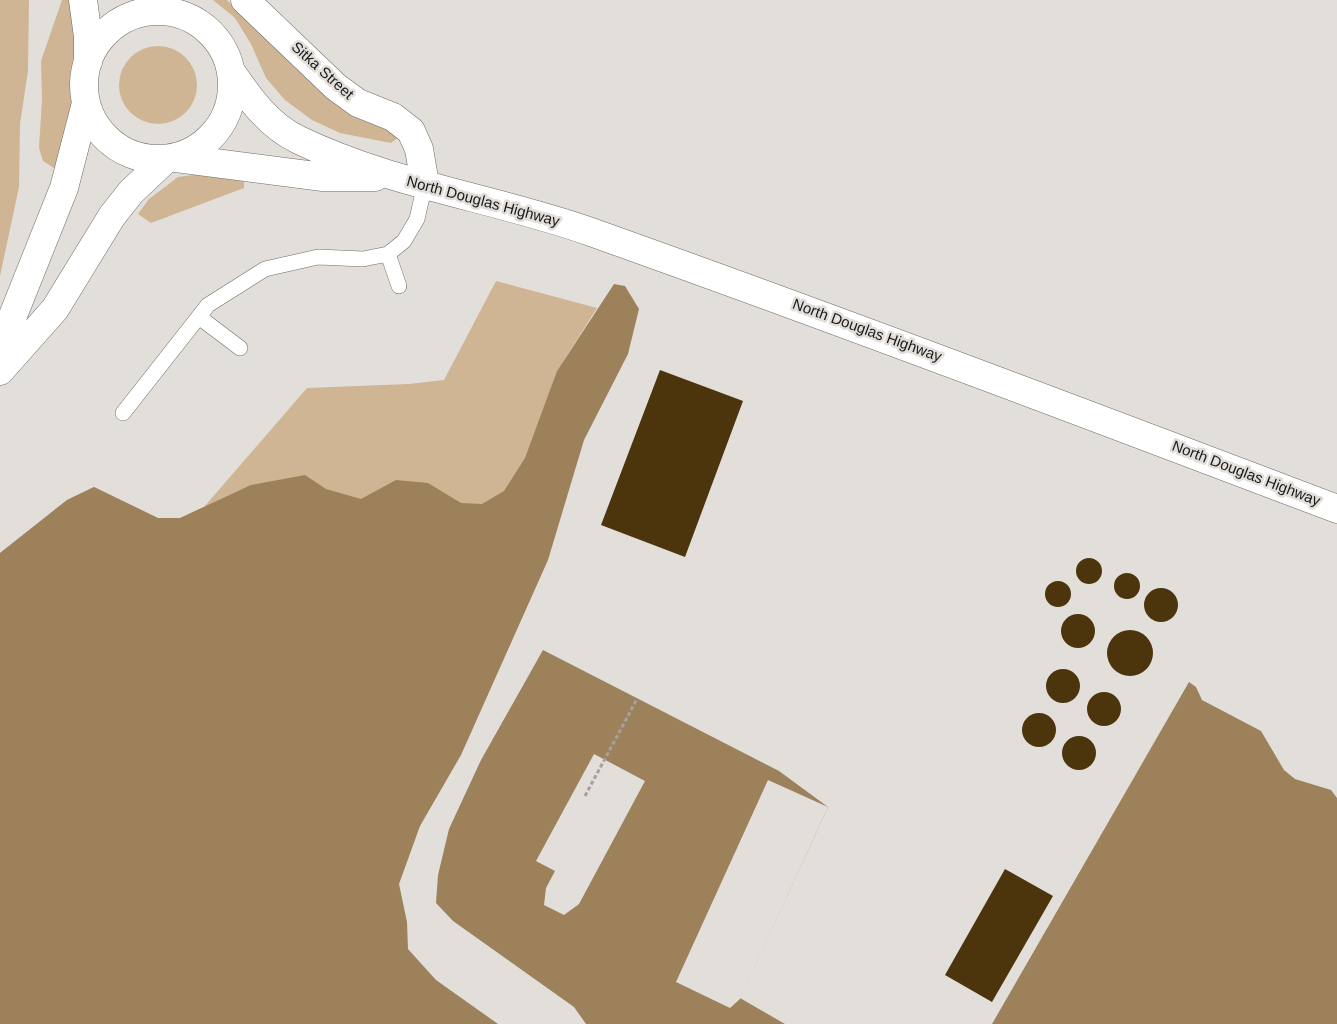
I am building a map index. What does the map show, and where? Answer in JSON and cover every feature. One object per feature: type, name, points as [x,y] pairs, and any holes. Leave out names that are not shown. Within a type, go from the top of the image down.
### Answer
[{"type":"main road","points":[[83,0],[88,37],[88,62],[84,82],[86,103],[94,123],[107,139],[124,152],[144,158],[171,158],[323,177],[389,176]]},
{"type":"main road","points":[[174,0],[218,42],[225,53],[232,73],[262,114],[290,135],[389,176]]},
{"type":"main road","name":"Sitka Street","points":[[245,0],[336,87],[358,103],[393,117],[411,131],[420,149],[425,184]]},
{"type":"main road","points":[[88,62],[98,41],[114,26],[133,15],[155,11],[170,12],[198,22]]},
{"type":"main road","points":[[0,371],[54,309],[117,210],[131,192],[171,158],[197,149],[214,135],[226,116],[232,95],[232,73]]},
{"type":"main road","points":[[0,348],[64,188],[86,103]]},
{"type":"main road","name":"North Douglas Highway","points":[[389,176],[425,184],[580,228],[800,306],[1337,508]]},
{"type":"lane","points":[[123,413],[208,305],[265,269],[318,257],[363,259],[388,254],[404,240],[417,219],[425,184]]},
{"type":"lane","points":[[388,254],[398,286]]},
{"type":"lane","points":[[199,317],[240,348]]},
{"type":"path","points":[[585,796],[637,700]]},
{"type":"shaded area","points":[[0,0],[29,0],[28,71],[20,124],[19,187],[0,276]]},
{"type":"shaded area","points":[[62,0],[76,0],[78,64],[68,169],[62,173],[43,161],[39,148],[42,100],[41,61]]},
{"type":"shaded area","points":[[213,0],[227,0],[239,12],[396,126],[399,137],[391,143],[340,133],[312,120],[285,100],[266,78],[251,44],[235,18]]},
{"type":"shaded area","points":[[158,46],[173,49],[185,58],[194,70],[197,85],[194,100],[185,112],[173,121],[158,124],[143,121],[131,112],[122,100],[119,85],[122,70],[131,58],[143,49]]},
{"type":"shaded area","points":[[216,172],[244,178],[244,188],[151,223],[138,214],[149,199],[178,177]]},
{"type":"shaded area","points":[[496,281],[597,308],[557,371],[512,505],[0,1024],[0,553],[67,500],[94,487],[158,518],[180,518],[204,507],[307,388],[409,384],[444,380]]},
{"type":"shaded area","points":[[614,284],[625,286],[639,309],[628,354],[584,440],[548,560],[461,755],[420,826],[399,884],[407,922],[408,949],[436,980],[498,1024],[0,1024],[0,553],[67,500],[94,487],[158,518],[180,518],[251,485],[305,475],[326,489],[361,499],[396,480],[428,483],[461,503],[482,504],[504,491],[525,458],[557,371]]},
{"type":"shaded area","points":[[543,650],[779,771],[828,807],[740,998],[785,1024],[586,1024],[574,1007],[453,921],[436,903],[438,875],[449,829],[481,760]]},
{"type":"shaded area","points":[[1189,682],[1196,687],[1202,700],[1261,731],[1284,770],[1295,779],[1331,790],[1337,798],[1337,1024],[992,1024]]},
{"type":"pier","points":[[594,754],[645,781],[579,904],[564,915],[544,905],[546,888],[555,871],[536,861]]},
{"type":"pier","points":[[768,780],[828,807],[740,999],[730,1008],[676,982]]},
{"type":"building","points":[[660,370],[743,401],[685,557],[601,525]]},
{"type":"building","points":[[1089,558],[1098,562],[1102,571],[1098,580],[1089,584],[1080,580],[1076,571],[1080,562]]},
{"type":"building","points":[[1127,573],[1136,577],[1140,586],[1136,595],[1127,599],[1118,595],[1114,586],[1118,577]]},
{"type":"building","points":[[1058,581],[1067,585],[1071,594],[1067,603],[1058,607],[1049,603],[1045,594],[1049,585]]},
{"type":"building","points":[[1161,588],[1168,589],[1173,593],[1177,598],[1177,612],[1173,617],[1168,621],[1161,622],[1154,621],[1149,617],[1145,612],[1144,605],[1145,598],[1149,593],[1154,589]]},
{"type":"building","points":[[1078,614],[1085,615],[1090,619],[1094,624],[1094,638],[1090,643],[1085,647],[1078,648],[1071,647],[1066,643],[1062,638],[1061,631],[1062,624],[1066,619],[1071,615]]},
{"type":"building","points":[[1130,630],[1143,634],[1149,640],[1153,653],[1149,666],[1143,672],[1130,676],[1117,672],[1111,666],[1107,653],[1111,640],[1117,634]]},
{"type":"building","points":[[1063,669],[1070,670],[1075,674],[1079,679],[1079,693],[1075,698],[1070,702],[1063,703],[1056,702],[1051,698],[1047,693],[1046,686],[1047,679],[1051,674],[1056,670]]},
{"type":"building","points":[[1104,692],[1111,693],[1116,697],[1120,702],[1120,716],[1116,721],[1111,725],[1104,726],[1097,725],[1092,721],[1088,716],[1087,709],[1088,702],[1092,697],[1097,693]]},
{"type":"building","points":[[1039,713],[1046,714],[1051,718],[1055,723],[1055,737],[1051,742],[1046,746],[1039,747],[1032,746],[1027,742],[1023,737],[1022,730],[1023,723],[1027,718],[1032,714]]},
{"type":"building","points":[[1079,736],[1086,737],[1091,741],[1095,746],[1095,760],[1091,765],[1086,769],[1079,770],[1072,769],[1067,765],[1063,760],[1062,753],[1063,746],[1067,741],[1072,737]]},
{"type":"building","points":[[1005,869],[1053,896],[992,1002],[945,975]]}]
